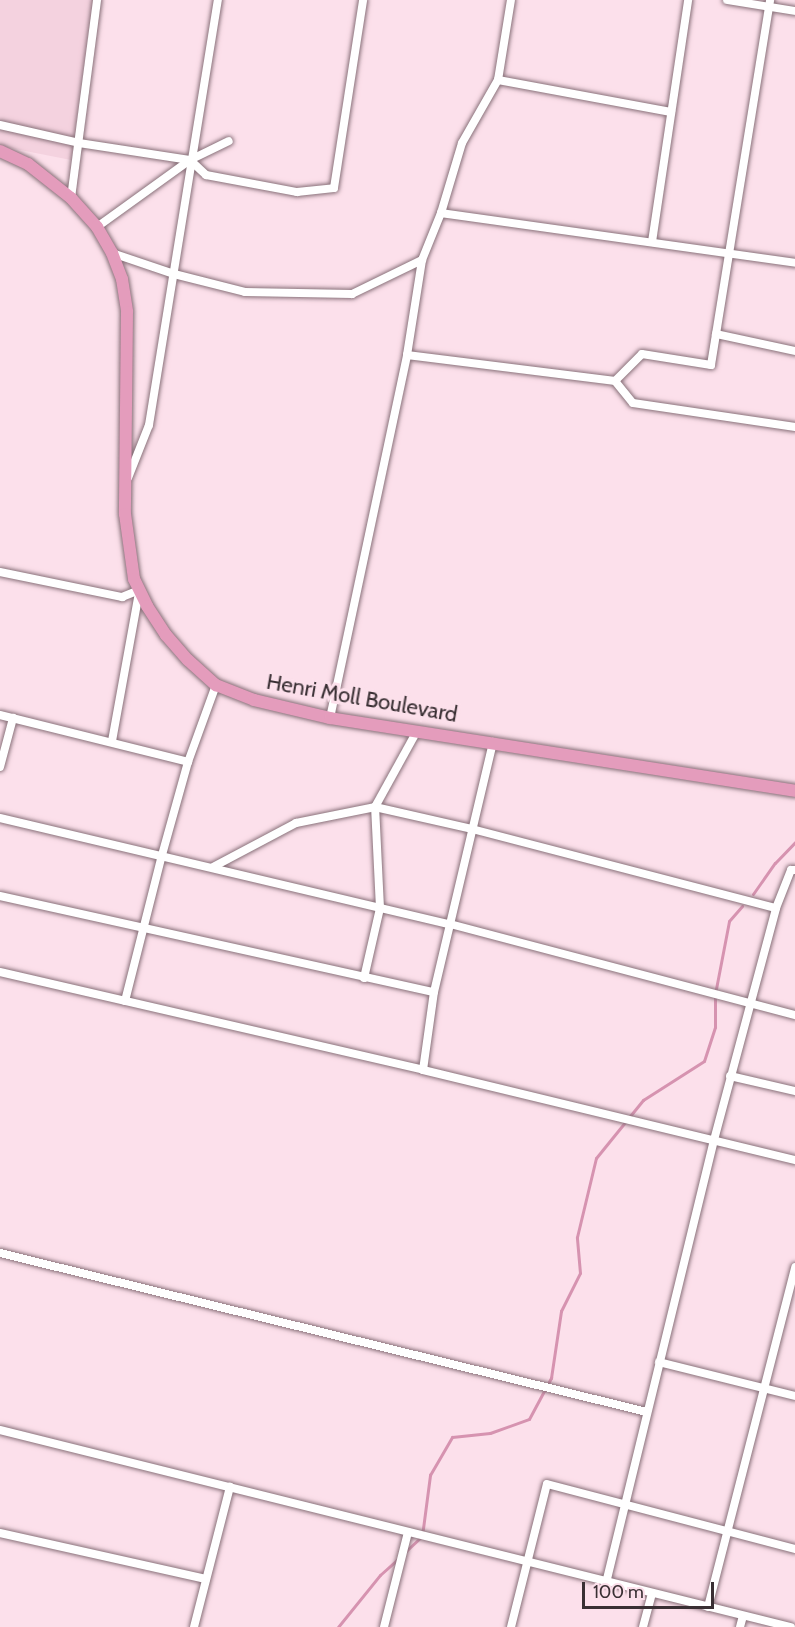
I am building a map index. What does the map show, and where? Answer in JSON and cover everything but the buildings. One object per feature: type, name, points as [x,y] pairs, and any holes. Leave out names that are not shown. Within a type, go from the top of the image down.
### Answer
[{"type":"highway","name":"Henri Moll Boulevard","points":[[0,151],[28,164],[70,198],[97,227],[112,253],[122,279],[127,312],[125,514],[131,563],[139,590],[165,635],[216,685],[254,700],[330,718],[795,791]]},
{"type":"street","points":[[70,198],[97,0]]},
{"type":"street","points":[[126,482],[149,425],[190,160],[218,0]]},
{"type":"street","points":[[0,125],[79,143],[190,160],[206,175],[297,192],[334,188],[363,0]]},
{"type":"street","points":[[330,718],[407,355],[422,260],[441,213],[462,143],[498,80],[511,0]]},
{"type":"street","points":[[652,242],[688,0]]},
{"type":"street","points":[[727,0],[770,4],[795,11]]},
{"type":"street","points":[[615,381],[642,354],[711,365],[770,4]]},
{"type":"street","points":[[498,80],[670,112]]},
{"type":"street","points":[[97,227],[190,160],[229,141]]},
{"type":"street","points":[[441,213],[795,262]]},
{"type":"street","points":[[112,253],[174,274],[245,292],[352,294],[422,260]]},
{"type":"street","points":[[716,334],[795,351]]},
{"type":"street","points":[[407,355],[615,381],[633,403],[795,428]]},
{"type":"street","points":[[0,572],[122,597],[139,590]]},
{"type":"street","points":[[112,741],[139,590]]},
{"type":"street","points":[[125,1001],[188,762],[216,685]]},
{"type":"street","points":[[0,715],[112,741],[188,762]]},
{"type":"street","points":[[0,767],[13,718]]},
{"type":"street","points":[[364,978],[380,908],[375,807],[417,731]]},
{"type":"street","points":[[423,1070],[434,992],[493,742]]},
{"type":"street","points":[[213,867],[296,823],[375,807],[472,829],[776,908]]},
{"type":"street","points":[[0,818],[450,924],[795,1015]]},
{"type":"street","points":[[606,1583],[730,1076],[776,908],[791,870],[795,870]]},
{"type":"street","points":[[0,896],[434,992]]},
{"type":"street","points":[[0,972],[423,1070],[795,1160]]},
{"type":"street","points":[[730,1076],[795,1091]]},
{"type":"street","points":[[0,1253],[647,1412]]},
{"type":"street","points":[[708,1607],[795,1267]]},
{"type":"street","points":[[659,1362],[795,1396]]},
{"type":"street","points":[[0,1430],[606,1583],[791,1627]]},
{"type":"street","points":[[511,1627],[547,1484],[795,1549]]},
{"type":"street","points":[[194,1627],[230,1487]]},
{"type":"street","points":[[384,1627],[408,1532]]},
{"type":"street","points":[[0,1533],[206,1579]]},
{"type":"street","points":[[644,1627],[652,1594]]},
{"type":"street","points":[[740,1627],[743,1616]]},
{"type":"shaded area","points":[[0,0],[93,0],[71,160],[0,146]]},
{"type":"waterway","points":[[753,894],[775,863],[795,842]]},
{"type":"waterway","points":[[406,1551],[422,1536],[430,1475],[452,1437],[490,1433],[529,1419],[551,1378],[561,1311],[580,1273],[577,1237],[596,1158],[643,1100],[704,1061],[715,1027],[715,994],[729,921],[742,906]]},
{"type":"waterway","points":[[338,1627],[380,1575],[399,1558]]}]
